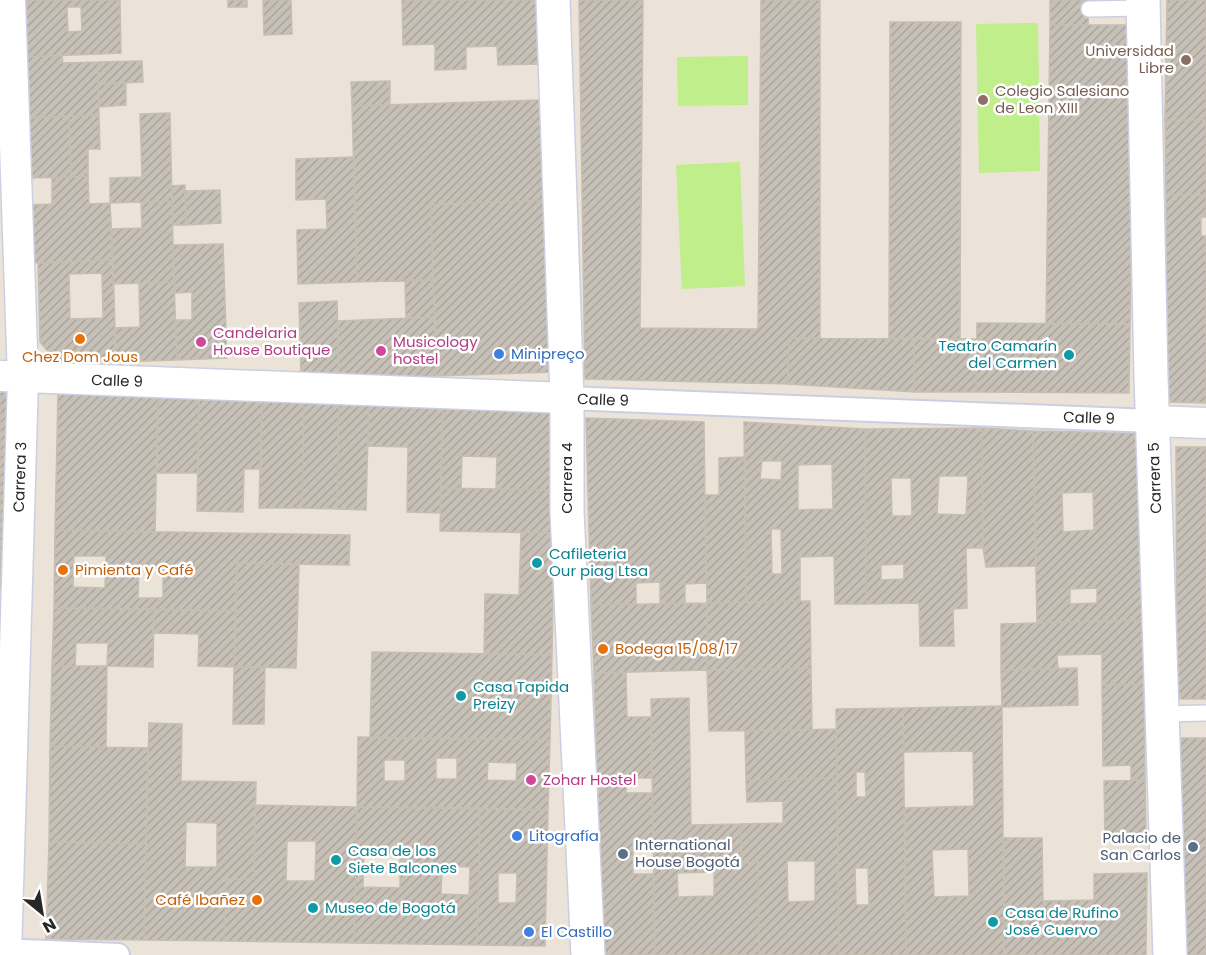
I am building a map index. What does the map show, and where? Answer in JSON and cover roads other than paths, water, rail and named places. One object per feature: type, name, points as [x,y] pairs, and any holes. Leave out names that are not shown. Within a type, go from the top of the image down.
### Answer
[{"type":"street","name":"Carrera 3","points":[[4,952],[12,377],[10,0]]},
{"type":"street","name":"Carrera 4","points":[[553,0],[567,398],[568,524],[588,955]]},
{"type":"street","name":"Carrera 5","points":[[1144,4],[1153,421],[1170,955]]},
{"type":"street","name":"Calle 9","points":[[12,377],[1206,423]]},
{"type":"street","points":[[4,952],[118,955]]},
{"type":"lane","points":[[1089,9],[1144,4]]},
{"type":"lane","points":[[1163,714],[1206,713]]},
{"type":"place","name":"Universidad Libre","points":[[1186,60]]},
{"type":"place","name":"Colegio Salesiano de Leon XIII","points":[[983,100]]},
{"type":"place","name":"Chez Dom Jous","points":[[80,339]]},
{"type":"place","name":"Candelaria House Boutique","points":[[201,342]]},
{"type":"place","name":"Musicology hostel","points":[[381,351]]},
{"type":"place","name":"Minipreço","points":[[499,354]]},
{"type":"place","name":"Teatro Camarín del Carmen","points":[[1069,355]]},
{"type":"place","name":"Cafileteria Our piag Ltsa","points":[[537,563]]},
{"type":"place","name":"Pimienta y Café","points":[[63,570]]},
{"type":"place","name":"Bodega 15/08/17","points":[[603,649]]},
{"type":"place","name":"Casa Tapida Preizy","points":[[461,696]]},
{"type":"place","name":"Zohar Hostel","points":[[531,780]]},
{"type":"place","name":"Litografía","points":[[517,836]]},
{"type":"place","name":"Palacio de San Carlos","points":[[1193,847]]},
{"type":"place","name":"International House Bogotá","points":[[623,854]]},
{"type":"place","name":"Casa de los Siete Balcones","points":[[336,860]]},
{"type":"place","name":"Café Ibañez","points":[[257,900]]},
{"type":"place","name":"Museo de Bogotá","points":[[313,908]]},
{"type":"place","name":"Casa de Rufino José Cuervo","points":[[993,922]]},
{"type":"place","name":"El Castillo","points":[[529,932]]}]
